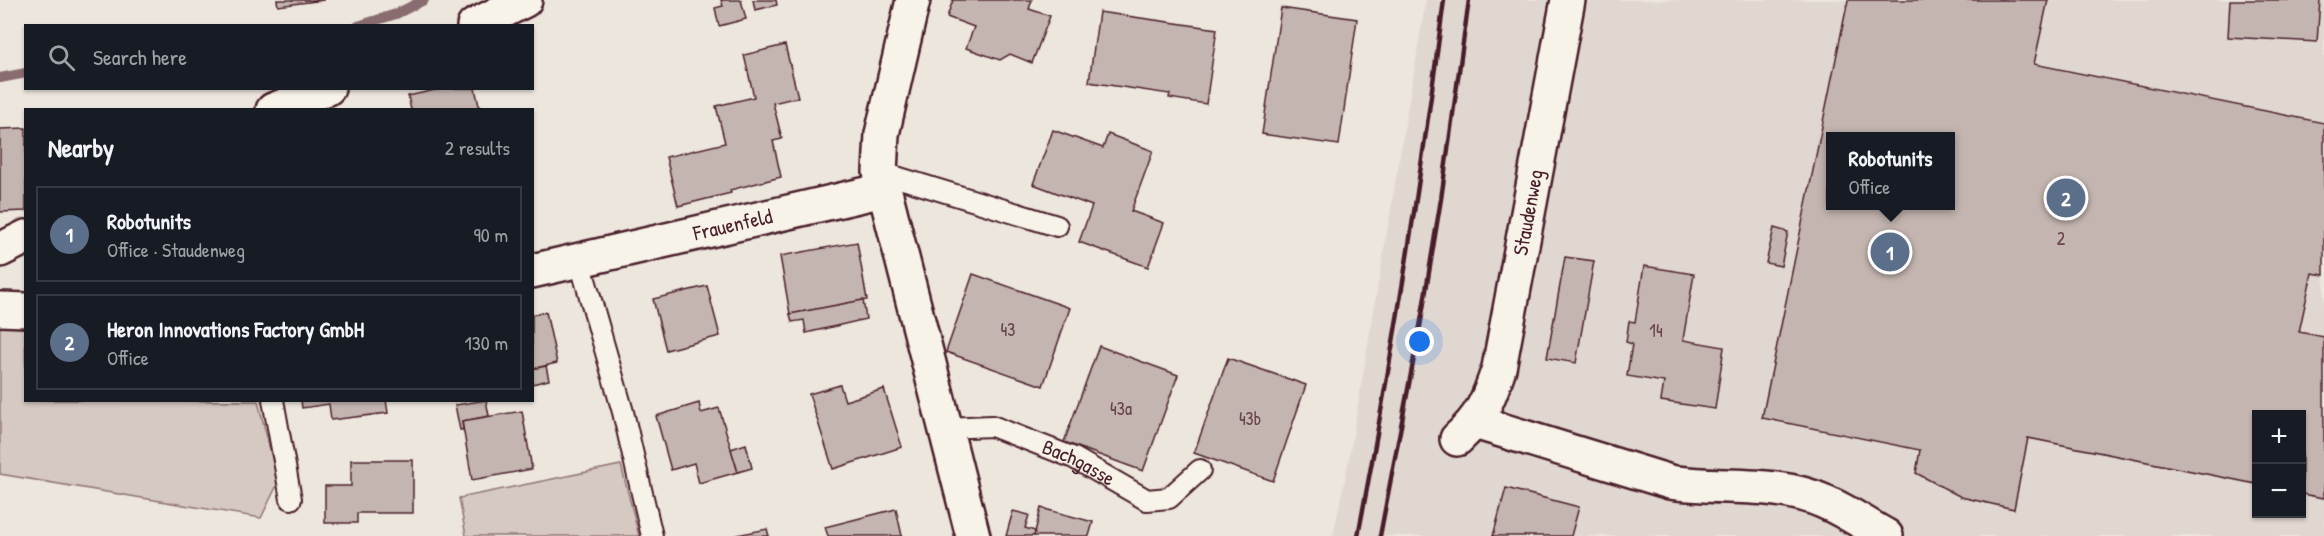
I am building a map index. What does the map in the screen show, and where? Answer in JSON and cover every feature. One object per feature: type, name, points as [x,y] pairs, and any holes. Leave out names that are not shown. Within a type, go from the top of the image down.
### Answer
[{"type":"street","points":[[478,24],[525,0]]},
{"type":"street","points":[[913,0],[882,134],[882,181],[973,536]]},
{"type":"street","name":"Staudenweg","points":[[1568,0],[1499,368],[1490,396],[1466,431],[1670,482],[1790,492],[1825,501],[1886,536]]},
{"type":"street","points":[[278,108],[323,90]]},
{"type":"street","name":"Frauenfeld","points":[[534,271],[580,262],[882,181]]},
{"type":"street","points":[[0,250],[24,238]]},
{"type":"street","points":[[0,309],[24,310]]},
{"type":"lane","points":[[882,181],[1058,226]]},
{"type":"lane","points":[[580,262],[623,412],[652,536]]},
{"type":"lane","points":[[273,402],[291,499]]},
{"type":"lane","name":"Bachgasse","points":[[944,428],[992,426],[1074,458],[1147,500],[1169,498],[1200,470]]},
{"type":"shaded area","points":[[1426,0],[2324,0],[2324,536],[1333,536],[1347,470]]},
{"type":"shaded area","points":[[0,325],[24,326],[24,402],[258,402],[278,483],[261,518],[0,474]]},
{"type":"shaded area","points":[[621,465],[639,536],[466,536],[459,498]]},
{"type":"building","points":[[277,0],[324,0],[278,6]]},
{"type":"building","points":[[721,0],[741,0],[746,19],[719,26],[715,8],[723,6]]},
{"type":"building","points":[[753,0],[776,0],[777,5],[755,10]]},
{"type":"building","points":[[953,0],[1032,0],[1029,9],[1050,16],[1032,63],[1010,54],[1000,60],[966,48],[974,27],[947,17]]},
{"type":"building","points":[[1848,0],[2048,0],[2034,64],[2324,123],[2324,275],[2312,273],[2299,332],[2324,337],[2324,498],[2306,495],[2306,410],[2252,410],[2252,483],[2028,438],[2014,509],[1961,497],[1916,473],[1920,450],[1762,418]]},
{"type":"building","points":[[2230,0],[2320,0],[2317,42],[2228,37]]},
{"type":"building","points":[[1281,8],[1357,19],[1339,145],[1262,134]]},
{"type":"building","points":[[1099,12],[1217,29],[1206,104],[1169,98],[1170,94],[1089,82]]},
{"type":"building","points":[[785,45],[798,97],[773,103],[782,139],[773,141],[781,177],[730,190],[731,193],[678,206],[666,157],[725,143],[716,106],[754,97],[744,55]]},
{"type":"building","points":[[435,90],[475,90],[480,108],[411,108],[408,96]]},
{"type":"building","points":[[24,128],[24,211],[0,212],[0,129]]},
{"type":"building","points":[[1053,130],[1103,148],[1108,134],[1153,151],[1131,211],[1164,223],[1148,267],[1079,242],[1092,206],[1033,184]]},
{"type":"building","points":[[1774,228],[1788,232],[1781,266],[1766,263]]},
{"type":"building","points":[[857,242],[867,300],[790,314],[780,256]]},
{"type":"building","points":[[1565,257],[1594,261],[1576,363],[1547,358]]},
{"type":"building","points":[[1644,266],[1694,274],[1683,340],[1724,347],[1715,409],[1661,401],[1664,382],[1627,376],[1632,344],[1626,342],[1629,321],[1635,322]]},
{"type":"building","points":[[973,274],[1070,308],[1043,386],[946,352]]},
{"type":"building","points":[[707,286],[720,336],[666,350],[653,299]]},
{"type":"building","points":[[863,300],[866,319],[806,333],[804,320],[792,322],[790,314]]},
{"type":"building","points":[[546,312],[557,363],[534,369],[534,315]]},
{"type":"building","points":[[1099,346],[1178,375],[1143,471],[1064,442]]},
{"type":"building","points":[[1228,358],[1306,385],[1273,481],[1194,453]]},
{"type":"building","points":[[546,366],[549,380],[534,384],[534,369]]},
{"type":"building","points":[[840,385],[845,401],[884,389],[902,447],[833,469],[809,394]]},
{"type":"building","points":[[301,402],[386,402],[388,413],[331,420],[329,404],[302,408]]},
{"type":"building","points":[[486,402],[489,416],[462,421],[463,430],[460,430],[455,405]]},
{"type":"building","points":[[699,403],[701,413],[719,408],[738,472],[699,483],[694,463],[671,470],[656,416]]},
{"type":"building","points":[[522,411],[532,469],[472,480],[462,421]]},
{"type":"building","points":[[746,444],[752,468],[738,472],[731,449]]},
{"type":"building","points":[[351,460],[413,460],[413,513],[357,513],[357,523],[325,523],[325,486],[351,486]]},
{"type":"building","points":[[1506,488],[1579,507],[1571,536],[1493,536]]},
{"type":"building","points":[[1041,508],[1093,522],[1089,536],[1034,536]]},
{"type":"building","points":[[896,509],[902,536],[828,536],[825,527]]},
{"type":"building","points":[[1013,511],[1029,515],[1025,528],[1035,531],[1034,536],[1006,536]]},
{"type":"building","points":[[767,529],[769,536],[732,536]]},
{"type":"waterway","points":[[364,24],[396,14],[424,0]]},
{"type":"waterway","points":[[0,78],[24,73]]},
{"type":"railway","points":[[1358,536],[1405,269],[1444,0]]},
{"type":"railway","points":[[1380,536],[1421,321],[1469,0]]},
{"type":"place","name":"Heron Innovations Factory GmbH","points":[[2066,198]]},
{"type":"place","name":"Robotunits","points":[[1890,252]]}]
